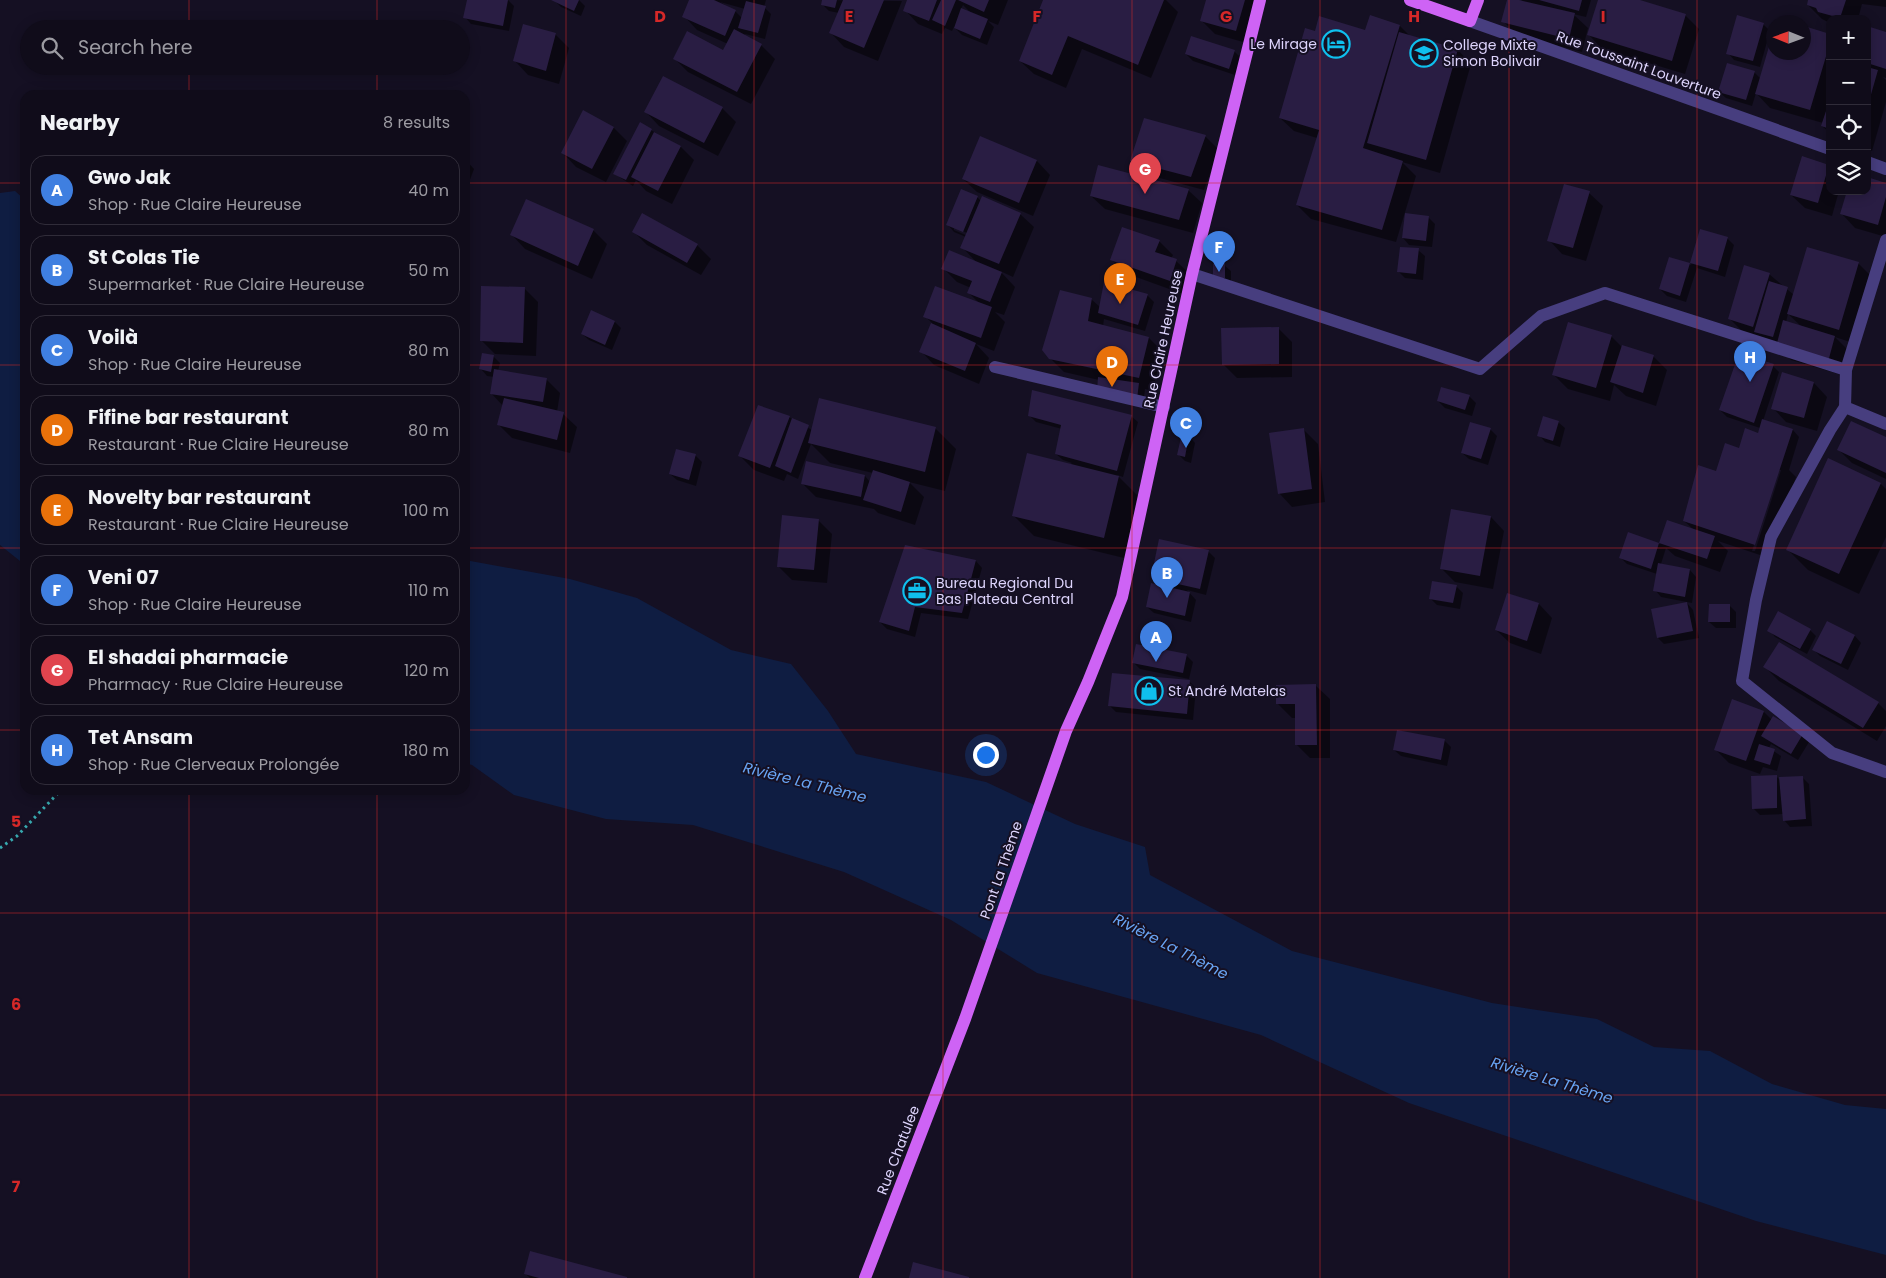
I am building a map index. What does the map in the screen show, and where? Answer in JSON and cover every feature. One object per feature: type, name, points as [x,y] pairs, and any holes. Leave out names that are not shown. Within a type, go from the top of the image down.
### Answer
[{"type":"main road","name":"Rue Claire Heureuse","points":[[1066,731],[1122,597],[1192,274],[1260,0]]},
{"type":"main road","name":"Rue Toussaint Louverture","points":[[1410,0],[1470,21]]},
{"type":"main road","points":[[1470,21],[1478,0]]},
{"type":"main road","name":"Pont La Thème","points":[[958,1033],[965,1019],[1066,731]]},
{"type":"main road","name":"Rue Chatulee","points":[[865,1278],[958,1033]]},
{"type":"street","name":"Rue Toussaint Louverture","points":[[1470,21],[1826,148]]},
{"type":"street","points":[[1871,163],[1886,168]]},
{"type":"street","points":[[1886,240],[1846,370],[1845,407],[1770,537],[1756,600],[1742,680],[1832,753],[1886,772]]},
{"type":"street","points":[[1192,274],[1480,369],[1541,316],[1605,293],[1846,370]]},
{"type":"street","points":[[995,367],[1164,407]]},
{"type":"street","points":[[1845,407],[1886,424]]},
{"type":"path","points":[[0,848],[17,836],[56,795]]},
{"type":"water","points":[[15,191],[20,196],[20,561],[0,545],[0,193]]},
{"type":"water","name":"Rivière La Thème","points":[[470,561],[570,579],[637,598],[731,650],[791,664],[828,711],[856,754],[986,782],[1075,824],[1145,847],[1150,875],[1292,951],[1492,1003],[1597,1019],[1654,1047],[1710,1051],[1772,1084],[1845,1105],[1886,1109],[1886,1255],[1756,1221],[1409,1103],[1261,1035],[1037,973],[951,920],[844,872],[693,825],[606,819],[514,795],[470,764]]},
{"type":"building","points":[[467,0],[508,0],[503,26],[463,18]]},
{"type":"building","points":[[551,0],[579,0],[574,11]]},
{"type":"building","points":[[689,0],[714,0],[736,10],[725,36],[682,17]]},
{"type":"building","points":[[822,0],[837,0],[835,8],[821,5]]},
{"type":"building","points":[[843,0],[884,0],[864,48],[829,33]]},
{"type":"building","points":[[907,0],[937,0],[929,21],[903,11]]},
{"type":"building","points":[[941,0],[956,0],[945,26],[932,20]]},
{"type":"building","points":[[958,0],[989,0],[984,12]]},
{"type":"building","points":[[1043,0],[1164,0],[1138,65],[1068,36],[1052,75],[1019,61]]},
{"type":"building","points":[[1206,0],[1245,0],[1236,31],[1200,21]]},
{"type":"building","points":[[1507,0],[1519,0],[1575,13],[1569,39],[1501,22]]},
{"type":"building","points":[[1539,0],[1582,0],[1579,11]]},
{"type":"building","points":[[1598,0],[1640,0],[1686,14],[1672,61],[1587,35]]},
{"type":"building","points":[[1808,0],[1846,0],[1841,15],[1829,15],[1818,12],[1816,8],[1807,5]]},
{"type":"building","points":[[746,1],[766,6],[758,33],[738,28]]},
{"type":"building","points":[[961,8],[988,19],[980,39],[954,28]]},
{"type":"building","points":[[1370,15],[1400,25],[1363,148],[1403,161],[1382,230],[1296,205],[1319,130],[1279,118],[1305,28],[1315,31],[1319,16],[1365,30]]},
{"type":"building","points":[[1737,15],[1764,23],[1753,61],[1726,54]]},
{"type":"building","points":[[523,24],[556,33],[546,71],[513,61]]},
{"type":"building","points":[[1871,27],[1886,32],[1886,69],[1871,64]]},
{"type":"building","points":[[1811,28],[1826,33],[1826,56],[1810,110],[1755,94],[1766,57],[1766,60],[1811,60]]},
{"type":"building","points":[[734,29],[762,44],[737,92],[673,59],[687,31],[723,50]]},
{"type":"building","points":[[1399,32],[1458,49],[1426,160],[1367,143]]},
{"type":"building","points":[[1191,36],[1235,50],[1229,69],[1185,54]]},
{"type":"building","points":[[1727,63],[1755,71],[1746,100],[1718,92]]},
{"type":"building","points":[[1871,68],[1878,70],[1871,94]]},
{"type":"building","points":[[663,76],[723,107],[704,143],[644,112]]},
{"type":"building","points":[[583,110],[614,127],[592,169],[561,153]]},
{"type":"building","points":[[1826,111],[1826,128],[1821,126]]},
{"type":"building","points":[[1144,118],[1206,135],[1191,177],[1130,161]]},
{"type":"building","points":[[640,122],[652,129],[626,180],[613,174]]},
{"type":"building","points":[[654,132],[681,146],[658,191],[631,177]]},
{"type":"building","points":[[980,136],[1037,160],[1019,203],[962,179]]},
{"type":"building","points":[[1802,156],[1826,164],[1826,175],[1818,203],[1790,195]]},
{"type":"building","points":[[1098,165],[1189,189],[1179,220],[1090,196]]},
{"type":"building","points":[[1871,178],[1886,183],[1886,197],[1878,225],[1840,214],[1846,195],[1871,195]]},
{"type":"building","points":[[1564,184],[1590,191],[1573,248],[1547,241]]},
{"type":"building","points":[[961,189],[978,196],[963,232],[946,225]]},
{"type":"building","points":[[982,196],[1021,213],[999,264],[960,248]]},
{"type":"building","points":[[526,199],[594,229],[578,266],[510,235]]},
{"type":"building","points":[[642,213],[698,244],[687,263],[632,232]]},
{"type":"building","points":[[1405,213],[1429,216],[1426,241],[1402,238]]},
{"type":"building","points":[[1122,227],[1160,240],[1155,252],[1177,259],[1170,281],[1110,260]]},
{"type":"building","points":[[1700,229],[1728,237],[1718,271],[1690,263]]},
{"type":"building","points":[[1400,247],[1419,248],[1416,274],[1397,272]]},
{"type":"building","points":[[1807,247],[1859,262],[1839,330],[1787,314]]},
{"type":"building","points":[[949,250],[1002,272],[990,302],[967,293],[972,281],[941,269]]},
{"type":"building","points":[[1669,257],[1690,263],[1680,296],[1659,289]]},
{"type":"building","points":[[1225,263],[1225,278],[1213,278],[1213,264]]},
{"type":"building","points":[[1744,265],[1770,273],[1753,327],[1728,319]]},
{"type":"building","points":[[1769,281],[1788,287],[1773,337],[1754,332]]},
{"type":"building","points":[[1104,282],[1148,294],[1138,325],[1098,313]]},
{"type":"building","points":[[481,286],[525,287],[523,343],[480,341]]},
{"type":"building","points":[[935,286],[992,307],[981,338],[923,317]]},
{"type":"building","points":[[1060,290],[1092,298],[1088,321],[1149,337],[1139,378],[1049,359],[1042,350]]},
{"type":"building","points":[[591,310],[615,321],[605,345],[581,334]]},
{"type":"building","points":[[1783,320],[1835,336],[1828,362],[1776,347]]},
{"type":"building","points":[[1568,322],[1612,335],[1596,388],[1552,375]]},
{"type":"building","points":[[931,323],[976,343],[965,371],[919,352]]},
{"type":"building","points":[[1279,327],[1279,364],[1222,365],[1221,328]]},
{"type":"building","points":[[1622,345],[1654,355],[1643,393],[1610,382]]},
{"type":"building","points":[[482,353],[494,355],[491,372],[479,369]]},
{"type":"building","points":[[1739,353],[1774,364],[1754,423],[1719,410]]},
{"type":"building","points":[[494,369],[547,378],[543,402],[490,394]]},
{"type":"building","points":[[1782,372],[1814,382],[1804,418],[1771,409]]},
{"type":"building","points":[[1098,377],[1139,383],[1137,399],[1097,391]]},
{"type":"building","points":[[1441,387],[1470,395],[1465,410],[1437,401]]},
{"type":"building","points":[[1032,390],[1132,415],[1117,471],[1055,454],[1061,425],[1028,416]]},
{"type":"building","points":[[504,398],[564,412],[557,440],[497,425]]},
{"type":"building","points":[[819,398],[936,427],[925,472],[808,443]]},
{"type":"building","points":[[758,405],[790,416],[770,468],[738,456]]},
{"type":"building","points":[[1543,416],[1559,421],[1553,441],[1537,436]]},
{"type":"building","points":[[792,418],[809,425],[791,473],[775,466]]},
{"type":"building","points":[[1762,419],[1793,429],[1755,545],[1683,521],[1698,465],[1716,471],[1725,443],[1739,448],[1745,428],[1758,433]]},
{"type":"building","points":[[1851,421],[1886,437],[1886,473],[1837,450]]},
{"type":"building","points":[[1470,422],[1491,428],[1481,459],[1461,453]]},
{"type":"building","points":[[1304,428],[1312,489],[1278,494],[1269,433]]},
{"type":"building","points":[[1182,433],[1189,435],[1185,457],[1177,455]]},
{"type":"building","points":[[676,449],[696,454],[689,480],[669,474]]},
{"type":"building","points":[[1027,453],[1119,476],[1104,538],[1012,516]]},
{"type":"building","points":[[1828,458],[1881,483],[1839,574],[1786,550]]},
{"type":"building","points":[[806,461],[865,475],[861,497],[801,484]]},
{"type":"building","points":[[873,470],[910,482],[901,512],[863,500]]},
{"type":"building","points":[[1451,509],[1491,516],[1480,576],[1440,569]]},
{"type":"building","points":[[782,515],[819,519],[814,570],[777,567]]},
{"type":"building","points":[[1667,520],[1715,536],[1707,559],[1659,543]]},
{"type":"building","points":[[1628,532],[1659,543],[1651,569],[1619,558]]},
{"type":"building","points":[[1159,539],[1209,550],[1200,589],[1151,578]]},
{"type":"building","points":[[905,545],[976,560],[962,613],[915,607],[909,631],[879,622]]},
{"type":"building","points":[[1658,563],[1690,569],[1685,597],[1653,591]]},
{"type":"building","points":[[1432,581],[1457,585],[1453,603],[1429,599]]},
{"type":"building","points":[[1151,583],[1190,592],[1185,616],[1146,607]]},
{"type":"building","points":[[1507,593],[1539,603],[1527,641],[1495,630]]},
{"type":"building","points":[[1687,602],[1693,631],[1657,638],[1651,609]]},
{"type":"building","points":[[1709,604],[1730,604],[1730,622],[1708,622]]},
{"type":"building","points":[[1778,611],[1811,629],[1800,649],[1767,631]]},
{"type":"building","points":[[1827,621],[1855,635],[1841,664],[1812,650]]},
{"type":"building","points":[[1779,642],[1879,702],[1863,728],[1763,667]]},
{"type":"building","points":[[1136,644],[1187,654],[1183,673],[1132,663]]},
{"type":"building","points":[[1112,673],[1190,680],[1187,714],[1108,706]]},
{"type":"building","points":[[1316,684],[1317,745],[1295,745],[1295,704],[1276,704],[1276,685]]},
{"type":"building","points":[[1732,699],[1764,711],[1746,761],[1714,750]]},
{"type":"building","points":[[1773,716],[1803,734],[1791,754],[1761,736]]},
{"type":"building","points":[[1397,730],[1445,739],[1441,760],[1393,750]]},
{"type":"building","points":[[1759,744],[1775,749],[1770,765],[1754,760]]},
{"type":"building","points":[[1777,775],[1777,808],[1752,809],[1751,776]]},
{"type":"building","points":[[1803,776],[1806,819],[1783,821],[1779,777]]},
{"type":"building","points":[[530,1251],[627,1278],[539,1278],[524,1274]]},
{"type":"building","points":[[913,1262],[969,1277],[969,1278],[909,1278]]},
{"type":"place","name":"Le Mirage","points":[[1336,44]]},
{"type":"place","name":"College Mixte Simon Bolivair","points":[[1424,53]]},
{"type":"place","name":"El shadai pharmacie","points":[[1145,194]]},
{"type":"place","name":"Veni 07","points":[[1219,272]]},
{"type":"place","name":"Novelty bar restaurant","points":[[1120,304]]},
{"type":"place","name":"Tet Ansam","points":[[1750,382]]},
{"type":"place","name":"Fifine bar restaurant","points":[[1112,387]]},
{"type":"place","name":"Voilà","points":[[1186,448]]},
{"type":"place","name":"Bureau Regional Du Bas Plateau Central","points":[[917,591]]},
{"type":"place","name":"St Colas Tie","points":[[1167,598]]},
{"type":"place","name":"Gwo Jak","points":[[1156,662]]},
{"type":"place","name":"St André Matelas","points":[[1149,691]]}]
